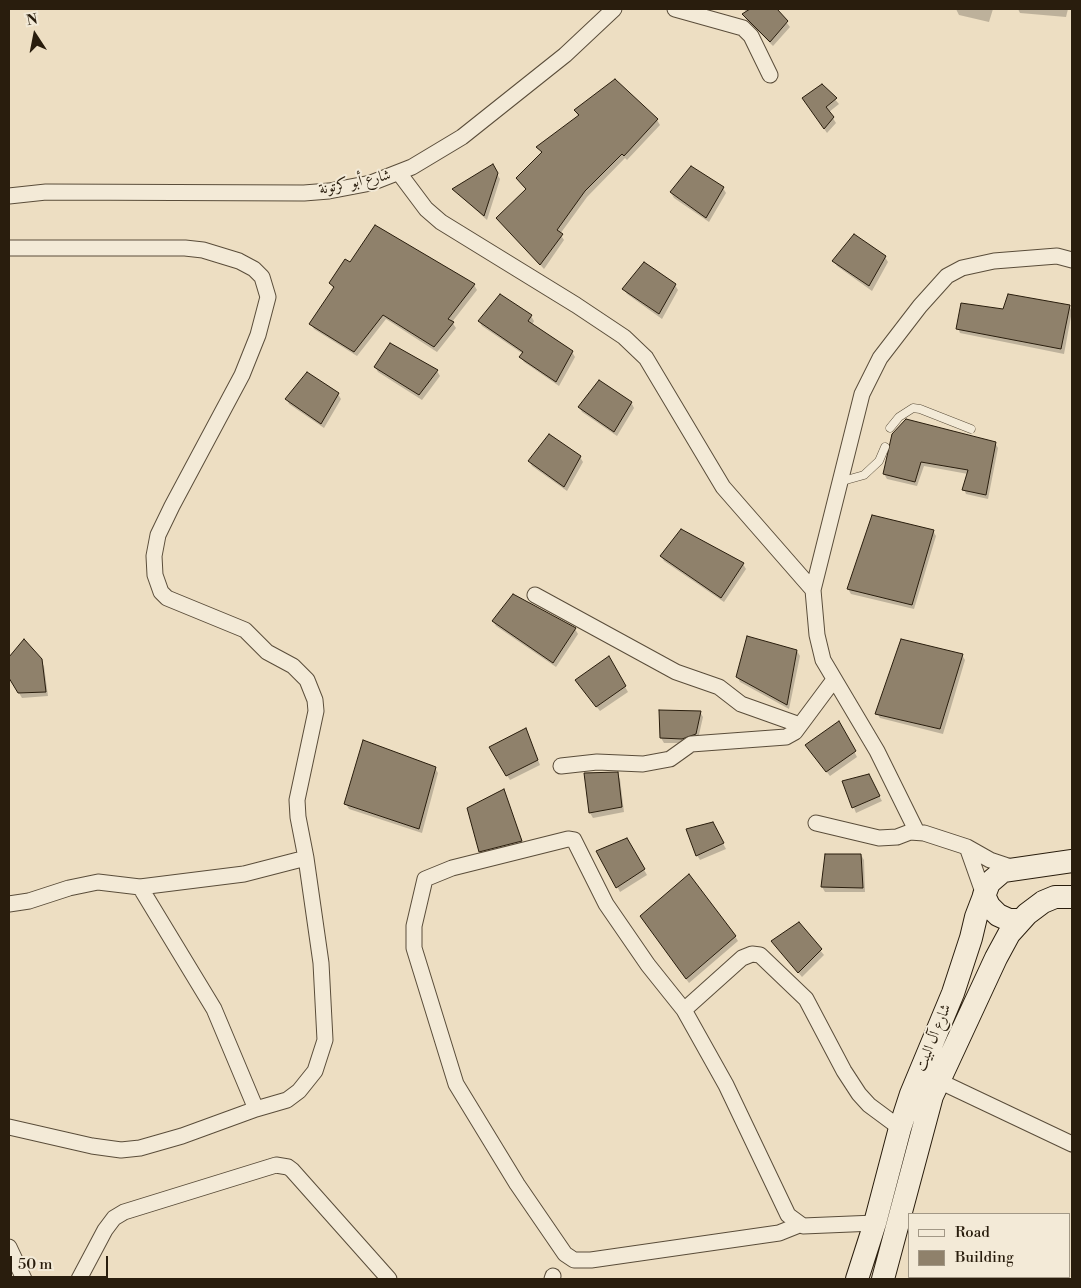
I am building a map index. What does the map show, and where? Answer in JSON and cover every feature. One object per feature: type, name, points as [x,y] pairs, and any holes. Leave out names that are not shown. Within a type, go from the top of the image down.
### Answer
[{"type":"street","name":"شارع أبو كرتونة","points":[[9,196],[46,192],[304,193],[352,187],[399,174],[462,137],[509,101],[565,55],[614,9]]},
{"type":"street","points":[[675,9],[743,28],[750,36],[770,74]]},
{"type":"street","points":[[399,174],[426,209],[441,222],[576,305],[624,337],[639,350],[723,487],[813,590]]},
{"type":"street","points":[[9,248],[185,248],[202,250],[239,261],[254,269],[262,277],[268,297],[258,335],[242,375],[158,535],[154,556],[154,575],[161,592],[167,598],[245,630],[267,652],[293,666],[307,680],[315,700],[316,711],[297,800],[321,963],[325,1040],[315,1070],[299,1091],[287,1100],[256,1109],[182,1136],[140,1148],[121,1150],[92,1146],[9,1126]]},
{"type":"street","points":[[917,832],[877,751],[833,681],[819,650],[813,590],[862,394],[873,370],[920,306],[939,283],[954,271],[976,264],[1056,256],[1072,260]]},
{"type":"street","points":[[535,595],[676,672],[719,687],[741,704],[800,725]]},
{"type":"street","points":[[561,766],[597,762],[644,764],[670,759],[691,744],[786,737],[792,734],[800,725],[833,681]]},
{"type":"street","points":[[816,823],[879,838],[897,837],[917,832],[967,847],[990,860],[1014,868]]},
{"type":"street","points":[[799,1225],[784,1208],[726,1085],[684,1010],[648,965],[606,904],[573,839],[452,868],[425,879],[414,926],[414,948],[456,1084],[517,1184],[565,1254],[574,1260],[591,1260],[779,1232],[799,1225],[875,1223]]},
{"type":"street","points":[[967,847],[989,906],[998,915],[1009,920],[1021,920]]},
{"type":"street","points":[[9,904],[29,901],[69,888],[98,882],[140,887],[244,874],[306,858]]},
{"type":"street","name":"شارع آل البيت","points":[[857,1279],[875,1223],[911,1094],[953,993],[989,883],[995,876],[1014,868],[1072,861]]},
{"type":"street","points":[[140,887],[214,1009],[256,1109]]},
{"type":"street","name":"شارع آل البيت","points":[[883,1279],[932,1096],[996,958],[1021,920],[1043,902],[1055,898],[1072,897]]},
{"type":"street","points":[[684,1010],[742,958],[752,954],[760,955],[806,999],[859,1094],[900,1128]]},
{"type":"street","points":[[938,1082],[1072,1144]]},
{"type":"street","points":[[79,1279],[105,1230],[114,1218],[124,1212],[276,1165],[288,1167],[292,1170],[389,1279]]},
{"type":"street","points":[[9,1247],[24,1279]]},
{"type":"lane","points":[[890,428],[899,417],[913,408],[971,429]]},
{"type":"lane","points":[[839,482],[864,475],[879,461],[885,447]]},
{"type":"building","points":[[750,9],[777,9],[788,21],[770,42],[742,14]]},
{"type":"building","points":[[615,79],[658,119],[624,156],[622,154],[585,191],[557,230],[563,234],[540,265],[496,218],[526,189],[516,178],[542,152],[536,147],[579,115],[574,110]]},
{"type":"building","points":[[822,84],[837,98],[826,107],[834,117],[824,129],[802,98]]},
{"type":"building","points":[[493,164],[498,173],[484,216],[452,189]]},
{"type":"building","points":[[691,166],[724,187],[706,218],[670,192]]},
{"type":"building","points":[[375,225],[475,284],[448,319],[454,322],[434,347],[383,315],[354,352],[309,324],[334,287],[329,283],[345,259],[350,262]]},
{"type":"building","points":[[854,234],[886,256],[869,286],[832,261]]},
{"type":"building","points":[[644,262],[676,284],[659,314],[622,289]]},
{"type":"building","points":[[500,294],[532,315],[528,321],[573,351],[556,382],[519,357],[523,352],[478,321]]},
{"type":"building","points":[[1008,294],[1070,305],[1061,349],[956,329],[961,303],[1003,309]]},
{"type":"building","points":[[390,343],[438,370],[419,395],[374,367]]},
{"type":"building","points":[[307,372],[339,393],[321,424],[285,399]]},
{"type":"building","points":[[599,380],[632,402],[614,432],[578,407]]},
{"type":"building","points":[[906,419],[996,442],[986,495],[962,490],[968,470],[921,462],[915,482],[883,474],[892,434]]},
{"type":"building","points":[[549,434],[581,456],[564,487],[528,461]]},
{"type":"building","points":[[872,515],[934,530],[912,605],[847,589]]},
{"type":"building","points":[[681,529],[744,563],[721,598],[660,556]]},
{"type":"building","points":[[513,594],[576,628],[553,663],[492,621]]},
{"type":"building","points":[[747,636],[797,650],[787,705],[736,677]]},
{"type":"building","points":[[24,639],[42,659],[46,692],[18,693],[9,678],[9,657]]},
{"type":"building","points":[[901,639],[963,654],[940,729],[875,714]]},
{"type":"building","points":[[609,656],[626,686],[596,707],[575,680]]},
{"type":"building","points":[[659,710],[701,711],[696,734],[682,739],[660,738]]},
{"type":"building","points":[[839,721],[856,751],[826,772],[805,745]]},
{"type":"building","points":[[526,728],[538,760],[506,776],[489,747]]},
{"type":"building","points":[[363,740],[436,767],[419,829],[344,804]]},
{"type":"building","points":[[618,772],[622,807],[589,813],[584,773]]},
{"type":"building","points":[[869,774],[880,796],[852,808],[842,781]]},
{"type":"building","points":[[504,789],[522,841],[479,852],[467,808]]},
{"type":"building","points":[[713,822],[724,843],[696,856],[686,829]]},
{"type":"building","points":[[627,838],[645,869],[616,888],[596,851]]},
{"type":"building","points":[[825,854],[861,854],[863,888],[821,887]]},
{"type":"building","points":[[689,874],[736,936],[686,979],[640,916]]},
{"type":"building","points":[[799,922],[822,949],[798,973],[771,941]]}]
